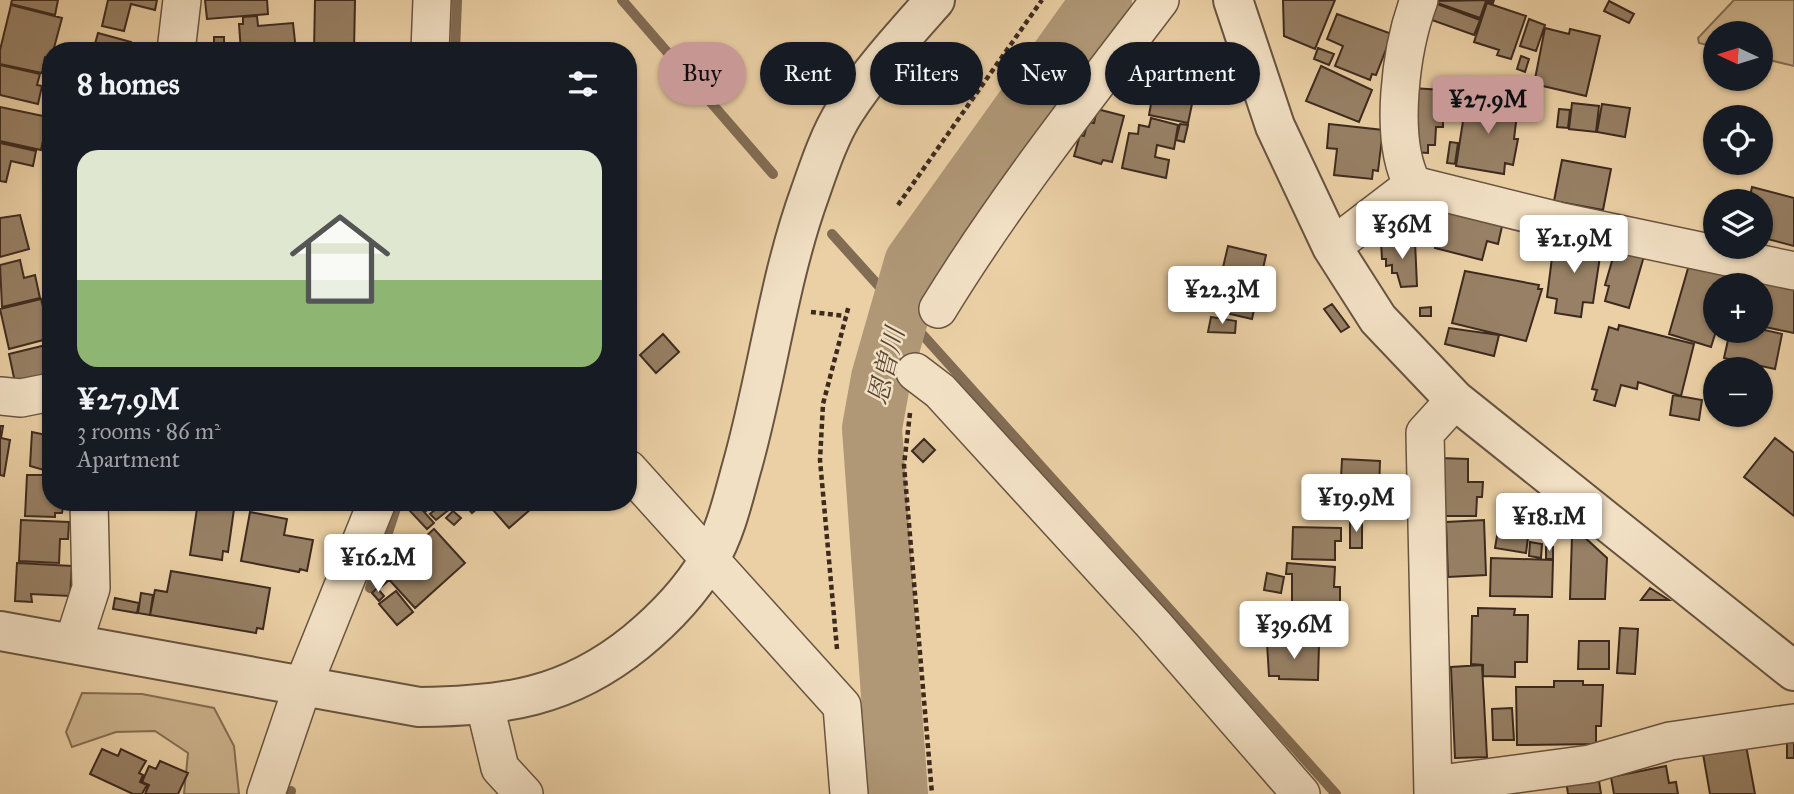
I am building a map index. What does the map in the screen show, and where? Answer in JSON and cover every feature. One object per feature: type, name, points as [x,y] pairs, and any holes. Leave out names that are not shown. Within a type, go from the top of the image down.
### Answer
[{"type":"street","points":[[169,42],[182,0]]},
{"type":"street","points":[[430,42],[432,0]]},
{"type":"street","points":[[0,631],[302,688],[419,707],[485,706],[561,688],[612,662],[666,617],[710,558],[734,496],[756,417],[777,316],[809,194],[844,113],[899,40],[935,0]]},
{"type":"street","points":[[938,309],[967,262],[1033,168],[1160,0]]},
{"type":"street","points":[[1240,5],[1275,126],[1332,247],[1378,319],[1455,400],[1794,671]]},
{"type":"street","points":[[1406,5],[1399,98],[1403,167],[1413,185],[1558,220],[1794,271]]},
{"type":"street","points":[[1332,247],[1413,185]]},
{"type":"street","points":[[915,372],[940,391],[1154,625],[1301,794]]},
{"type":"street","points":[[0,396],[21,398],[42,394]]},
{"type":"street","points":[[1455,400],[1425,433],[1433,790],[1590,764],[1670,741],[1794,723]]},
{"type":"street","points":[[637,478],[842,706],[849,794]]},
{"type":"street","points":[[73,644],[91,588],[89,511]]},
{"type":"street","points":[[266,794],[302,688],[373,511]]},
{"type":"street","points":[[485,706],[500,768],[524,794]]},
{"type":"path","points":[[898,205],[1042,0]]},
{"type":"path","points":[[838,651],[820,460],[823,404],[849,305]]},
{"type":"path","points":[[801,311],[845,316]]},
{"type":"path","points":[[915,372],[904,465],[932,794]]},
{"type":"shaded area","points":[[1734,0],[1794,0],[1794,66],[1773,61],[1773,21],[1714,21]]},
{"type":"shaded area","points":[[1703,33],[1703,44],[1699,43],[1698,38]]},
{"type":"shaded area","points":[[82,693],[142,694],[214,708],[234,746],[239,794],[184,794],[188,753],[155,731],[116,732],[72,747],[66,732]]},
{"type":"building","points":[[12,0],[58,0],[55,15],[11,4]]},
{"type":"building","points":[[108,0],[157,0],[155,10],[131,4],[124,31],[102,26]]},
{"type":"building","points":[[205,0],[267,0],[268,14],[207,19]]},
{"type":"building","points":[[315,0],[355,0],[354,42],[314,42]]},
{"type":"building","points":[[1283,0],[1335,0],[1315,49],[1284,36]]},
{"type":"building","points":[[1494,0],[1493,3],[1486,1],[1480,18],[1432,1]]},
{"type":"building","points":[[1609,1],[1634,14],[1629,23],[1604,11]]},
{"type":"building","points":[[1432,2],[1480,20],[1474,35],[1426,18]]},
{"type":"building","points":[[1487,3],[1526,16],[1511,59],[1497,55],[1499,50],[1474,42]]},
{"type":"building","points":[[11,5],[62,18],[56,42],[42,42],[42,73],[0,64],[0,50]]},
{"type":"building","points":[[1337,14],[1392,34],[1376,75],[1372,74],[1370,80],[1335,66],[1343,46],[1327,39]]},
{"type":"building","points":[[257,16],[258,26],[293,23],[295,42],[240,42],[239,24],[243,24],[243,17]]},
{"type":"building","points":[[1529,19],[1545,25],[1536,51],[1520,46]]},
{"type":"building","points":[[1545,28],[1569,34],[1570,29],[1600,36],[1586,96],[1534,84]]},
{"type":"building","points":[[98,33],[131,42],[96,42]]},
{"type":"building","points":[[214,37],[224,37],[224,42],[214,42]]},
{"type":"building","points":[[1318,48],[1334,54],[1329,65],[1314,59]]},
{"type":"building","points":[[1521,56],[1529,59],[1525,72],[1517,69]]},
{"type":"building","points":[[0,65],[40,74],[37,85],[42,86],[38,104],[0,95]]},
{"type":"building","points":[[1321,66],[1372,90],[1359,122],[1306,101]]},
{"type":"building","points":[[1412,88],[1443,90],[1443,127],[1436,127],[1435,145],[1428,145],[1428,153],[1412,152]]},
{"type":"building","points":[[1480,96],[1494,98],[1493,102],[1518,106],[1514,139],[1518,139],[1513,165],[1505,163],[1504,174],[1456,166],[1466,102],[1479,104]]},
{"type":"building","points":[[1572,103],[1599,106],[1596,132],[1569,129]]},
{"type":"building","points":[[1602,104],[1630,108],[1625,137],[1597,132]]},
{"type":"building","points":[[1151,105],[1192,105],[1188,123],[1149,115]]},
{"type":"building","points":[[0,107],[42,116],[41,150],[0,141]]},
{"type":"building","points":[[1097,109],[1124,116],[1112,162],[1103,160],[1101,164],[1074,156],[1080,135],[1084,136],[1088,122],[1094,123]]},
{"type":"building","points":[[1559,109],[1570,110],[1568,128],[1557,127]]},
{"type":"building","points":[[1151,118],[1178,125],[1174,149],[1157,145],[1155,157],[1169,160],[1166,178],[1122,168],[1129,133],[1138,134],[1139,125],[1149,127]]},
{"type":"building","points":[[1180,124],[1188,125],[1184,142],[1176,140]]},
{"type":"building","points":[[1329,124],[1383,130],[1378,171],[1373,170],[1372,179],[1334,175],[1337,149],[1327,148]]},
{"type":"building","points":[[1450,142],[1458,143],[1455,164],[1447,163]]},
{"type":"building","points":[[0,143],[36,151],[33,166],[11,161],[6,182],[0,181]]},
{"type":"building","points":[[1562,160],[1611,169],[1603,210],[1554,201]]},
{"type":"building","points":[[1773,192],[1794,198],[1794,246],[1773,240]]},
{"type":"building","points":[[1445,207],[1503,222],[1498,244],[1487,241],[1482,260],[1435,248]]},
{"type":"building","points":[[20,215],[29,249],[0,257],[0,218]]},
{"type":"building","points":[[1559,237],[1602,243],[1593,303],[1583,302],[1581,317],[1555,313],[1557,299],[1547,297],[1554,242],[1558,242]]},
{"type":"building","points":[[1415,241],[1417,286],[1401,287],[1397,273],[1392,273],[1392,265],[1386,266],[1386,259],[1382,259],[1381,242]]},
{"type":"building","points":[[1617,244],[1644,256],[1629,308],[1605,301],[1609,286],[1605,285]]},
{"type":"building","points":[[1228,246],[1266,255],[1252,319],[1213,310]]},
{"type":"building","points":[[1691,258],[1734,270],[1733,273],[1703,273],[1703,343],[1712,343],[1711,347],[1669,334]]},
{"type":"building","points":[[20,260],[24,278],[35,275],[40,298],[2,307],[0,265]]},
{"type":"building","points":[[1465,271],[1539,285],[1538,289],[1542,289],[1526,341],[1452,323]]},
{"type":"building","points":[[1773,277],[1794,281],[1794,333],[1773,329]]},
{"type":"building","points":[[41,299],[42,340],[9,349],[0,309]]},
{"type":"building","points":[[1332,304],[1349,327],[1341,332],[1324,309]]},
{"type":"building","points":[[1431,307],[1431,316],[1420,316],[1420,308]]},
{"type":"building","points":[[1211,317],[1236,321],[1235,333],[1208,332]]},
{"type":"building","points":[[1619,325],[1694,344],[1681,396],[1638,382],[1637,389],[1621,385],[1615,406],[1594,400],[1597,390],[1592,389],[1609,327],[1618,330]]},
{"type":"building","points":[[1449,328],[1499,335],[1494,356],[1445,344]]},
{"type":"building","points":[[1773,332],[1782,334],[1775,369],[1773,357],[1724,357],[1727,343],[1773,343]]},
{"type":"building","points":[[663,334],[679,352],[656,373],[640,355]]},
{"type":"building","points":[[42,346],[42,391],[17,392],[9,354]]},
{"type":"building","points":[[1673,395],[1702,400],[1699,420],[1670,415]]},
{"type":"building","points":[[0,426],[3,426],[1,438],[10,440],[4,476],[0,475]]},
{"type":"building","points":[[32,432],[42,434],[42,469],[30,466]]},
{"type":"building","points":[[1775,438],[1794,453],[1794,516],[1744,477]]},
{"type":"building","points":[[924,439],[935,450],[923,462],[912,451]]},
{"type":"building","points":[[1440,458],[1468,459],[1468,482],[1483,482],[1482,497],[1477,497],[1476,516],[1438,516]]},
{"type":"building","points":[[1342,459],[1380,461],[1378,518],[1339,516]]},
{"type":"building","points":[[27,475],[42,475],[42,511],[62,513],[55,513],[55,517],[25,516]]},
{"type":"building","points":[[1504,494],[1533,499],[1526,553],[1495,548]]},
{"type":"building","points":[[197,511],[234,511],[228,552],[223,551],[222,560],[190,555]]},
{"type":"building","points":[[410,511],[423,511],[434,523],[427,529]]},
{"type":"building","points":[[434,511],[447,511],[436,520],[430,514]]},
{"type":"building","points":[[453,511],[461,518],[454,525],[446,518]]},
{"type":"building","points":[[494,511],[529,511],[509,528]]},
{"type":"building","points":[[250,512],[287,519],[284,535],[313,540],[307,571],[300,569],[299,572],[241,561]]},
{"type":"building","points":[[21,520],[69,522],[68,539],[60,539],[59,563],[19,561]]},
{"type":"building","points":[[1484,520],[1486,575],[1448,577],[1446,522]]},
{"type":"building","points":[[1350,521],[1362,521],[1362,548],[1350,548]]},
{"type":"building","points":[[1293,527],[1341,528],[1341,541],[1335,541],[1335,560],[1292,559]]},
{"type":"building","points":[[434,529],[465,563],[415,608],[384,574]]},
{"type":"building","points":[[1581,534],[1607,558],[1605,599],[1570,599],[1572,536]]},
{"type":"building","points":[[1530,542],[1542,544],[1541,558],[1529,556]]},
{"type":"building","points":[[1546,547],[1553,547],[1553,559],[1546,559]]},
{"type":"building","points":[[1491,558],[1553,560],[1552,597],[1490,596]]},
{"type":"building","points":[[17,563],[72,566],[70,596],[31,594],[32,602],[15,601]]},
{"type":"building","points":[[1287,563],[1335,567],[1334,587],[1340,587],[1340,604],[1335,603],[1335,627],[1329,627],[1329,636],[1303,636],[1303,630],[1292,629],[1292,574],[1286,574]]},
{"type":"building","points":[[171,571],[270,588],[263,629],[257,628],[256,633],[150,615],[155,590],[167,592]]},
{"type":"building","points":[[1267,573],[1284,577],[1281,593],[1264,590]]},
{"type":"building","points":[[384,575],[389,580],[379,589],[374,583]]},
{"type":"building","points":[[377,588],[384,596],[379,601],[372,593]]},
{"type":"building","points":[[1650,588],[1669,600],[1641,600]]},
{"type":"building","points":[[396,591],[413,612],[397,625],[379,604]]},
{"type":"building","points":[[141,593],[153,595],[150,615],[138,613]]},
{"type":"building","points":[[115,598],[139,603],[137,613],[113,609]]},
{"type":"building","points":[[1478,608],[1515,609],[1514,615],[1528,615],[1527,662],[1515,662],[1515,677],[1483,676],[1483,665],[1471,664],[1472,616],[1478,616]]},
{"type":"building","points":[[1620,628],[1638,629],[1635,674],[1617,673]]},
{"type":"building","points":[[1579,641],[1609,641],[1609,669],[1578,669]]},
{"type":"building","points":[[1267,643],[1319,644],[1318,680],[1279,679],[1279,676],[1269,676]]},
{"type":"building","points":[[1482,665],[1487,757],[1455,758],[1451,667]]},
{"type":"building","points":[[1554,681],[1583,681],[1583,685],[1603,685],[1601,726],[1596,726],[1596,744],[1517,745],[1516,687],[1554,687]]},
{"type":"building","points":[[1512,708],[1514,740],[1493,740],[1492,709]]},
{"type":"building","points":[[1787,731],[1794,731],[1794,758],[1787,758]]},
{"type":"building","points":[[1745,740],[1755,794],[1710,794],[1702,748]]},
{"type":"building","points":[[102,749],[118,756],[121,749],[146,761],[139,773],[143,775],[140,782],[147,785],[142,794],[133,794],[90,774]]},
{"type":"building","points":[[160,761],[188,773],[178,794],[145,794],[149,785],[142,782],[149,766],[156,769]]},
{"type":"building","points":[[1666,766],[1669,783],[1676,782],[1678,794],[1614,794],[1611,777]]},
{"type":"building","points":[[1598,774],[1601,794],[1568,794],[1566,780]]},
{"type":"waterway","points":[[622,0],[773,174]]},
{"type":"waterway","name":"恩曽川","points":[[898,794],[872,428],[881,378],[914,263],[1102,0]]},
{"type":"waterway","points":[[455,42],[457,1]]},
{"type":"waterway","points":[[832,234],[1336,794]]},
{"type":"waterway","points":[[883,371],[901,379]]},
{"type":"waterway","points":[[370,588],[395,511]]}]
